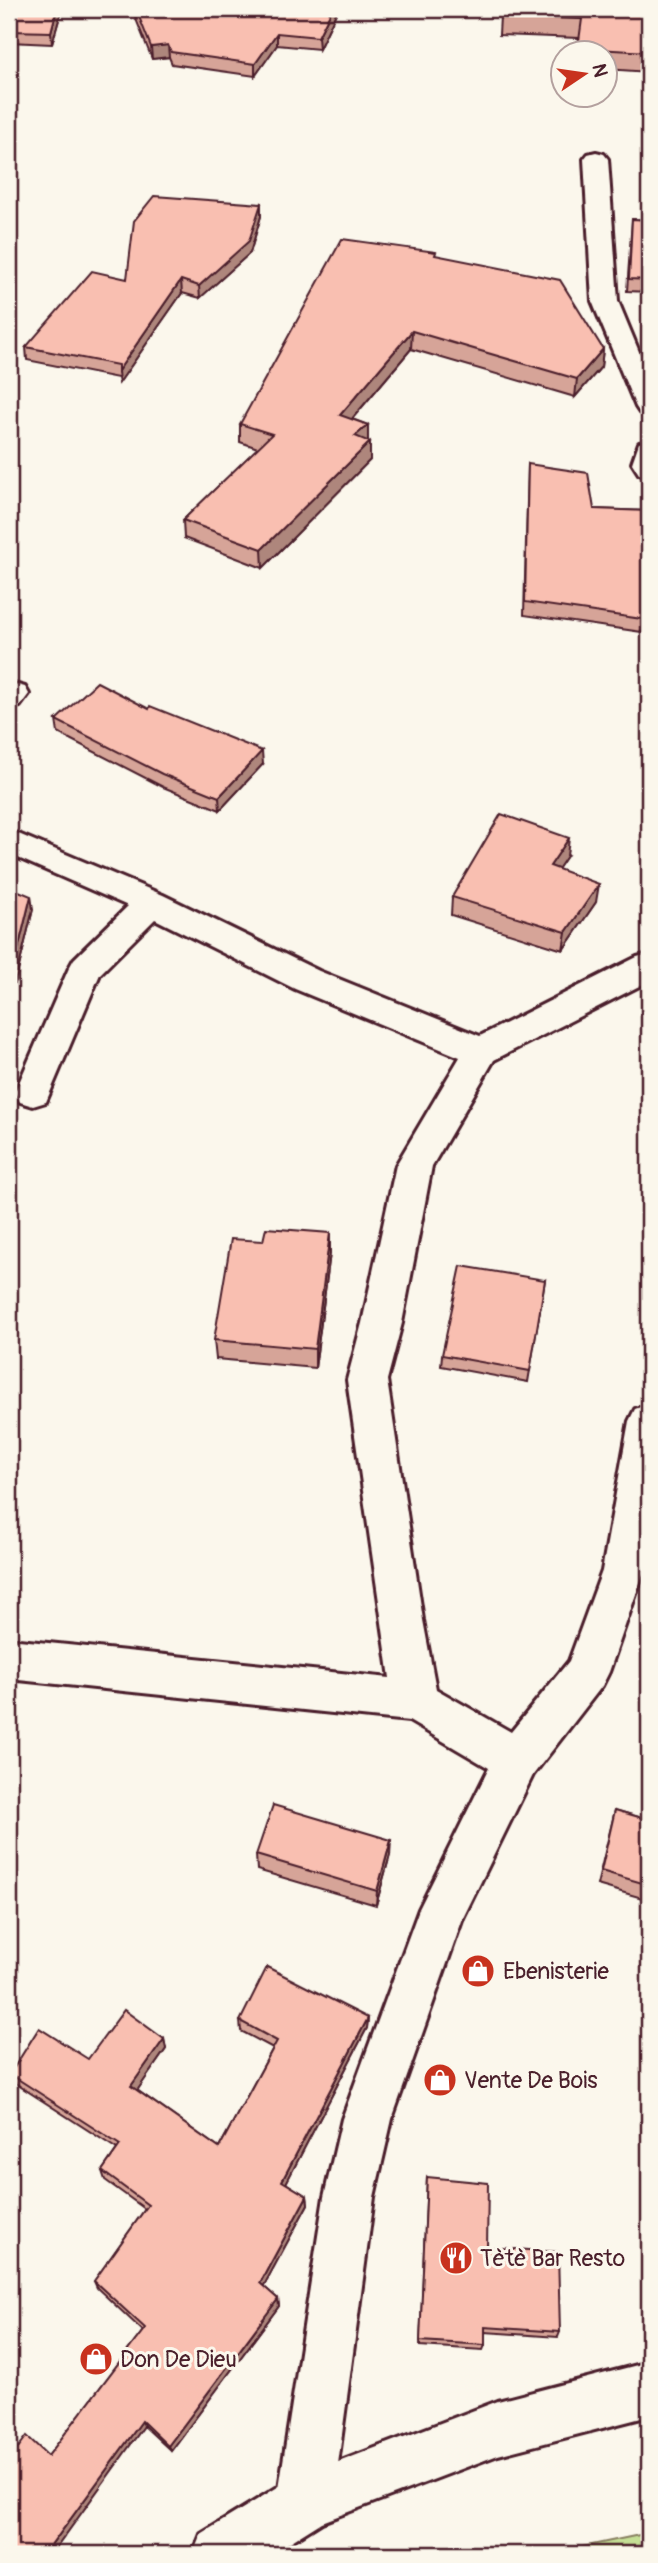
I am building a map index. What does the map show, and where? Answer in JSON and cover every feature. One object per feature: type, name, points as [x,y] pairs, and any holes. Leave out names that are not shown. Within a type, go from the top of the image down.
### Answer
[{"type":"street","points":[[596,159],[606,301],[649,407]]},
{"type":"street","points":[[649,449],[646,463],[649,468]]},
{"type":"street","points":[[9,841],[151,903],[307,980],[481,1051]]},
{"type":"street","points":[[33,1092],[86,968],[151,903]]},
{"type":"street","points":[[416,1701],[401,1620],[367,1380],[382,1323],[414,1165],[481,1051],[649,966]]},
{"type":"street","points":[[305,2501],[349,2197],[367,2119],[442,1909],[517,1760],[587,1672],[623,1571],[649,1421]]},
{"type":"street","points":[[9,1659],[416,1701],[517,1760]]},
{"type":"street","points":[[221,2554],[305,2501],[498,2428],[649,2389]]},
{"type":"green space","points":[[649,2533],[649,2554],[549,2554]]},
{"type":"building","points":[[9,9],[57,9],[51,32],[9,31]]},
{"type":"building","points":[[136,9],[332,9],[318,37],[277,33],[255,64],[171,52],[168,45],[151,47]]},
{"type":"building","points":[[501,9],[649,9],[649,52],[620,50],[620,38],[579,38],[582,19],[500,16]]},
{"type":"building","points":[[154,196],[261,204],[249,241],[199,286],[181,280],[118,371],[118,365],[26,347],[92,271],[127,279],[134,221]]},
{"type":"building","points":[[632,219],[649,220],[649,280],[629,279]]},
{"type":"building","points":[[342,239],[436,252],[435,255],[560,280],[603,349],[577,379],[412,331],[340,415],[368,425],[355,436],[370,442],[262,549],[183,520],[272,434],[240,424]]},
{"type":"building","points":[[528,464],[588,473],[594,509],[649,511],[649,620],[525,602]]},
{"type":"building","points":[[97,682],[149,709],[150,706],[262,751],[219,797],[162,774],[56,720]]},
{"type":"building","points":[[501,814],[569,838],[550,866],[599,884],[566,932],[452,897]]},
{"type":"building","points":[[9,887],[31,896],[13,970],[9,970]]},
{"type":"building","points":[[266,1228],[330,1233],[315,1349],[214,1340],[231,1239],[263,1241]]},
{"type":"building","points":[[461,1266],[545,1280],[530,1371],[442,1355]]},
{"type":"building","points":[[273,1805],[391,1840],[377,1891],[256,1855]]},
{"type":"building","points":[[615,1810],[649,1820],[649,1885],[601,1871]]},
{"type":"building","points":[[267,1967],[368,2018],[282,2181],[307,2196],[260,2283],[278,2299],[168,2446],[142,2421],[45,2554],[9,2554],[9,2460],[27,2436],[48,2456],[145,2328],[94,2281],[148,2205],[102,2171],[120,2145],[10,2074],[39,2028],[88,2059],[124,2010],[164,2039],[131,2086],[219,2148],[277,2041],[240,2021]]},
{"type":"building","points":[[427,2177],[488,2183],[487,2247],[558,2252],[560,2332],[485,2327],[485,2345],[420,2341]]},
{"type":"place","name":"Ebenisterie","points":[[478,1971]]},
{"type":"place","name":"Vente De Bois","points":[[440,2080]]},
{"type":"place","name":"Tètè Bar Resto","points":[[456,2258]]},
{"type":"place","name":"Don De Dieu","points":[[96,2359]]}]
